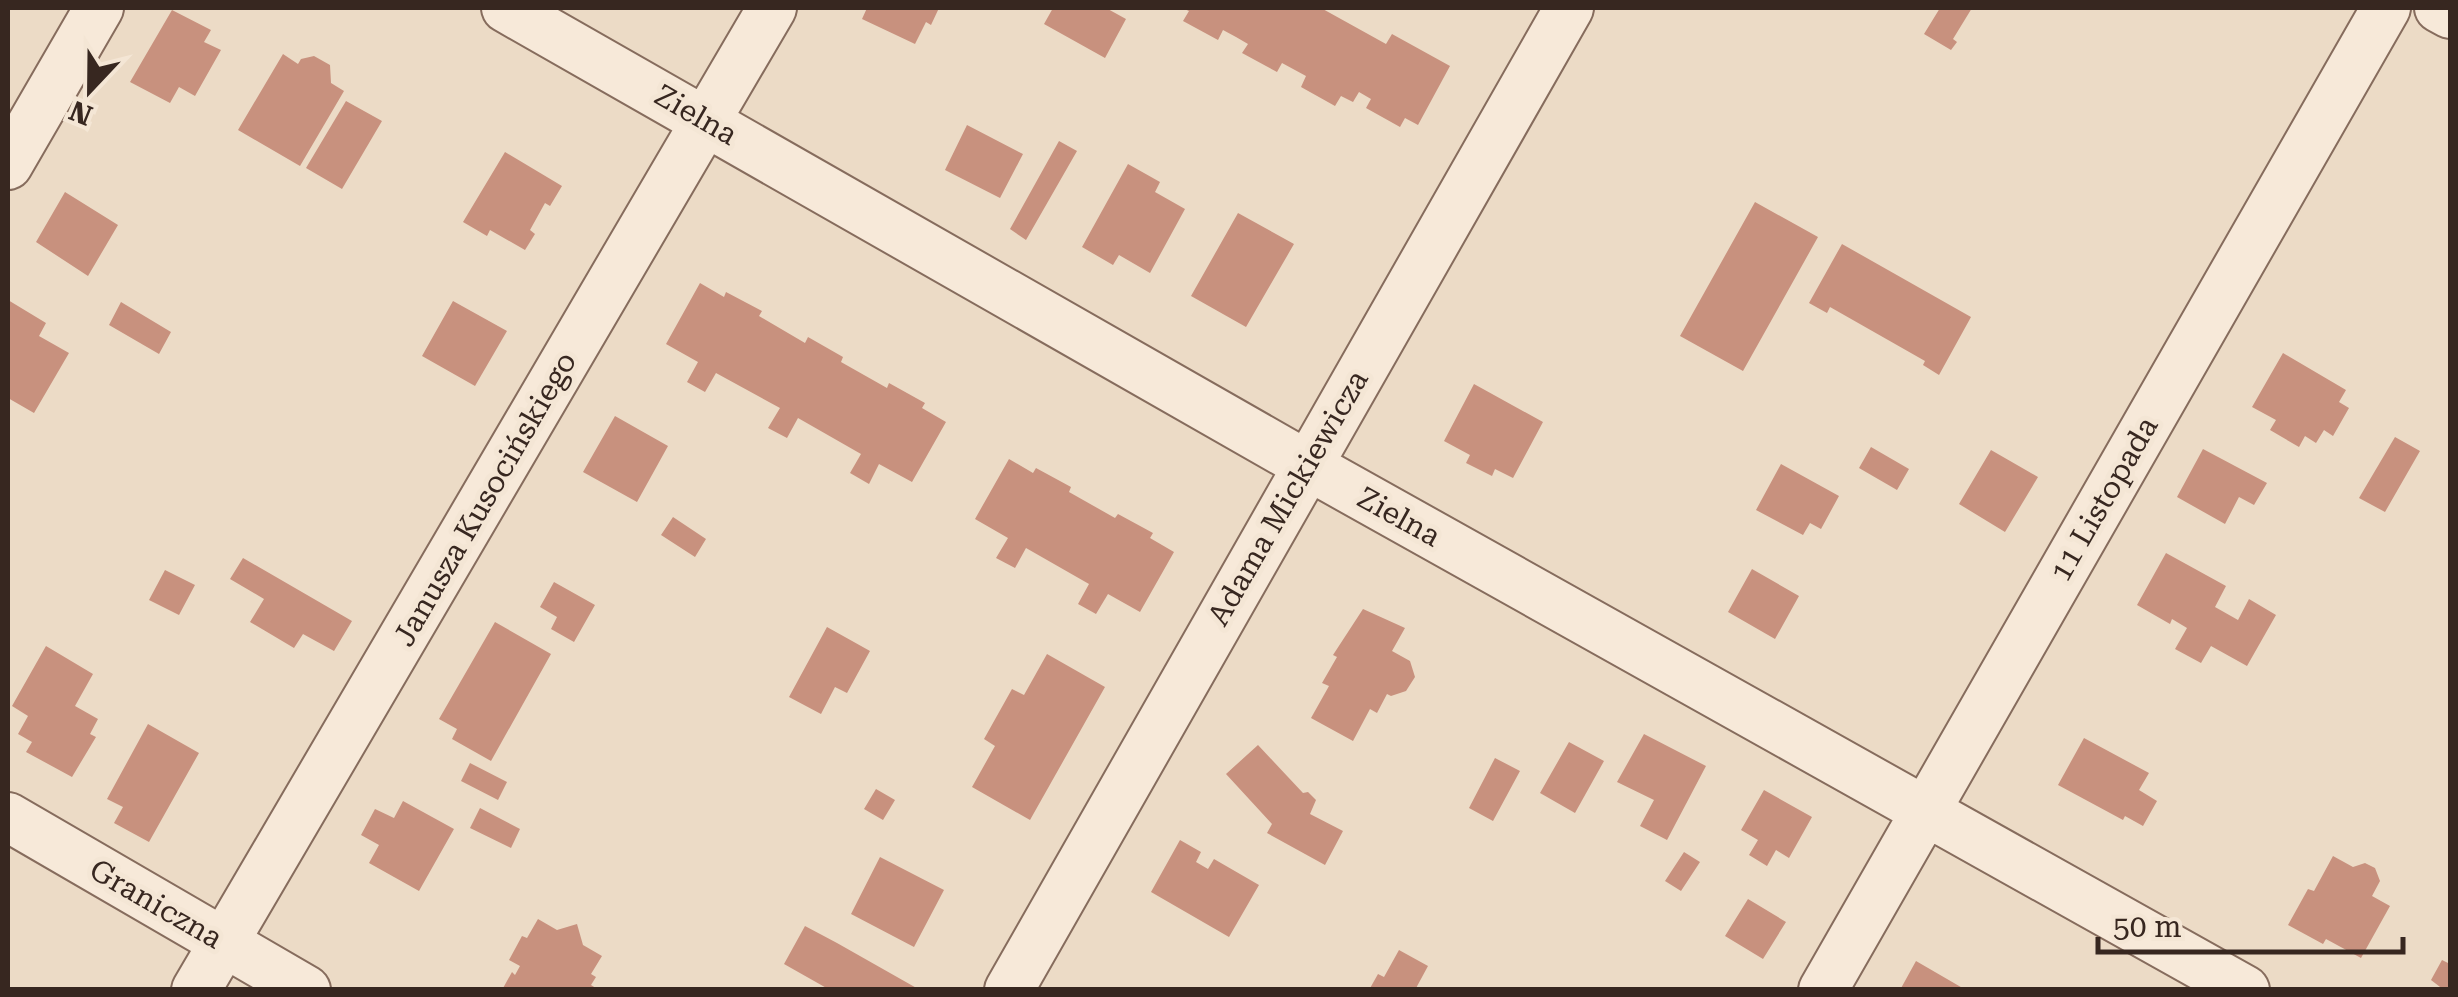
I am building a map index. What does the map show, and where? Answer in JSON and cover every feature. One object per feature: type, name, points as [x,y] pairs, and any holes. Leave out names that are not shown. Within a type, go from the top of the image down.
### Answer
[{"type":"street","points":[[8,165],[99,8]]},
{"type":"street","name":"Zielna","points":[[506,8],[1306,465],[2245,990]]},
{"type":"street","name":"Janusza Kusocińskiego","points":[[196,990],[772,8]]},
{"type":"street","name":"Adama Mickiewicza","points":[[1009,990],[1569,8]]},
{"type":"street","name":"11 Listopada","points":[[1823,990],[2386,8]]},
{"type":"street","points":[[2439,8],[2450,14]]},
{"type":"street","name":"Graniczna","points":[[8,817],[306,990]]},
{"type":"building","points":[[867,8],[939,8],[931,25],[926,22],[915,44],[862,19]]},
{"type":"building","points":[[1053,8],[1106,8],[1126,19],[1105,58],[1044,24]]},
{"type":"building","points":[[1182,8],[1321,8],[1386,44],[1392,34],[1450,66],[1418,125],[1405,118],[1400,127],[1366,108],[1371,99],[1359,92],[1353,102],[1341,96],[1335,106],[1301,87],[1306,76],[1282,63],[1277,72],[1242,53],[1248,44],[1236,37],[1223,30],[1218,40],[1183,21],[1189,11]]},
{"type":"building","points":[[1940,8],[1972,8],[1953,39],[1957,42],[1951,50],[1924,34]]},
{"type":"building","points":[[172,10],[211,30],[204,42],[221,50],[195,96],[179,87],[170,103],[130,82]]},
{"type":"building","points":[[283,54],[298,64],[301,59],[314,56],[330,65],[331,83],[344,91],[300,166],[238,130]]},
{"type":"building","points":[[346,101],[382,121],[342,189],[306,168]]},
{"type":"building","points":[[967,125],[1023,154],[1000,198],[945,170]]},
{"type":"building","points":[[1059,141],[1077,151],[1026,240],[1010,229]]},
{"type":"building","points":[[505,152],[562,186],[550,206],[545,203],[530,230],[535,234],[525,250],[490,230],[487,236],[463,222]]},
{"type":"building","points":[[1128,164],[1160,182],[1155,192],[1185,209],[1150,273],[1119,255],[1113,265],[1082,247]]},
{"type":"building","points":[[65,192],[118,225],[88,276],[36,242]]},
{"type":"building","points":[[1755,202],[1818,237],[1743,371],[1680,336]]},
{"type":"building","points":[[1238,213],[1294,244],[1246,327],[1191,296]]},
{"type":"building","points":[[1842,244],[1971,317],[1939,375],[1923,365],[1925,361],[1830,307],[1827,313],[1809,303]]},
{"type":"building","points":[[700,283],[762,311],[759,316],[805,343],[808,337],[843,357],[841,362],[887,388],[889,383],[925,403],[922,408],[946,422],[912,482],[879,464],[869,484],[850,473],[861,454],[798,418],[787,438],[768,428],[780,408],[716,373],[705,392],[687,382],[698,362],[666,344]]},
{"type":"building","points":[[8,300],[46,323],[39,336],[69,353],[34,413],[8,398]]},
{"type":"building","points":[[453,301],[507,331],[475,386],[422,356]]},
{"type":"building","points":[[121,302],[171,332],[159,354],[109,325]]},
{"type":"building","points":[[2283,353],[2346,390],[2339,402],[2349,408],[2333,436],[2324,430],[2316,443],[2305,436],[2299,447],[2270,430],[2276,420],[2252,407]]},
{"type":"building","points":[[1474,384],[1543,422],[1513,478],[1495,469],[1492,476],[1466,463],[1470,455],[1444,441]]},
{"type":"building","points":[[615,416],[668,446],[637,502],[583,472]]},
{"type":"building","points":[[2395,437],[2420,451],[2385,512],[2359,498]]},
{"type":"building","points":[[1871,447],[1909,469],[1897,490],[1859,468]]},
{"type":"building","points":[[2203,449],[2267,483],[2254,505],[2239,497],[2225,524],[2177,497]]},
{"type":"building","points":[[1991,450],[2038,477],[2005,532],[1959,504]]},
{"type":"building","points":[[1009,459],[1033,473],[1036,468],[1115,518],[1118,514],[1153,533],[1150,538],[1174,552],[1140,612],[1108,594],[1096,614],[1078,604],[1089,584],[1026,548],[1015,568],[996,558],[1008,538],[975,519]]},
{"type":"building","points":[[1781,464],[1839,496],[1821,529],[1810,523],[1803,535],[1756,510]]},
{"type":"building","points":[[673,517],[706,539],[695,557],[661,535]]},
{"type":"building","points":[[2166,553],[2226,586],[2215,607],[2238,620],[2249,599],[2276,615],[2247,666],[2211,646],[2201,663],[2175,649],[2187,628],[2172,619],[2170,624],[2137,605]]},
{"type":"building","points":[[243,558],[352,621],[334,651],[303,634],[294,648],[250,622],[264,599],[230,579]]},
{"type":"building","points":[[1752,569],[1799,596],[1775,639],[1728,612]]},
{"type":"building","points":[[165,570],[195,585],[179,615],[149,600]]},
{"type":"building","points":[[554,582],[595,605],[574,642],[551,629],[557,617],[540,607]]},
{"type":"building","points":[[1363,609],[1405,628],[1392,651],[1410,661],[1415,677],[1406,691],[1387,694],[1377,713],[1370,709],[1353,741],[1311,718],[1329,686],[1322,683],[1337,657],[1333,655]]},
{"type":"building","points":[[495,622],[551,654],[491,761],[452,739],[457,729],[439,719]]},
{"type":"building","points":[[827,627],[870,651],[847,693],[835,687],[821,714],[789,697]]},
{"type":"building","points":[[46,646],[93,674],[75,706],[98,719],[90,734],[96,737],[72,777],[26,752],[32,742],[18,734],[28,716],[12,706]]},
{"type":"building","points":[[1047,654],[1105,687],[1030,820],[972,787],[995,746],[984,739],[1012,689],[1024,695]]},
{"type":"building","points":[[148,724],[199,753],[149,842],[114,823],[123,807],[107,799]]},
{"type":"building","points":[[1644,734],[1706,766],[1667,840],[1640,826],[1654,800],[1617,782]]},
{"type":"building","points":[[2084,738],[2149,773],[2139,790],[2157,801],[2143,826],[2125,816],[2123,820],[2058,785]]},
{"type":"building","points":[[1569,742],[1604,761],[1575,813],[1540,793]]},
{"type":"building","points":[[1258,745],[1303,793],[1308,792],[1316,800],[1310,814],[1343,831],[1325,865],[1267,833],[1272,824],[1226,774]]},
{"type":"building","points":[[1495,758],[1520,771],[1493,821],[1469,808]]},
{"type":"building","points":[[470,763],[507,782],[498,800],[461,781]]},
{"type":"building","points":[[876,789],[895,800],[883,820],[864,809]]},
{"type":"building","points":[[1764,790],[1812,817],[1789,858],[1776,850],[1767,866],[1749,855],[1758,840],[1741,830]]},
{"type":"building","points":[[403,801],[454,829],[419,891],[369,863],[379,845],[361,835],[375,809],[394,818]]},
{"type":"building","points":[[480,808],[520,829],[511,848],[470,828]]},
{"type":"building","points":[[1180,840],[1201,852],[1196,862],[1208,869],[1214,859],[1259,885],[1229,937],[1151,892]]},
{"type":"building","points":[[1684,852],[1700,862],[1681,891],[1665,881]]},
{"type":"building","points":[[2333,856],[2353,867],[2365,863],[2375,868],[2380,881],[2372,896],[2390,906],[2361,958],[2288,925],[2308,889],[2314,891]]},
{"type":"building","points":[[880,857],[944,890],[914,947],[851,914]]},
{"type":"building","points":[[1748,899],[1786,922],[1763,959],[1725,936]]},
{"type":"building","points":[[538,919],[557,930],[577,924],[583,945],[602,956],[591,974],[596,977],[591,985],[599,990],[502,990],[520,966],[509,960],[522,936],[527,938]]},
{"type":"building","points":[[805,926],[920,990],[830,990],[784,964]]},
{"type":"building","points":[[1399,950],[1428,966],[1415,990],[1369,990],[1378,974],[1384,977]]},
{"type":"building","points":[[2442,960],[2450,964],[2450,990],[2431,980]]},
{"type":"building","points":[[1916,961],[1966,990],[1900,990]]}]
